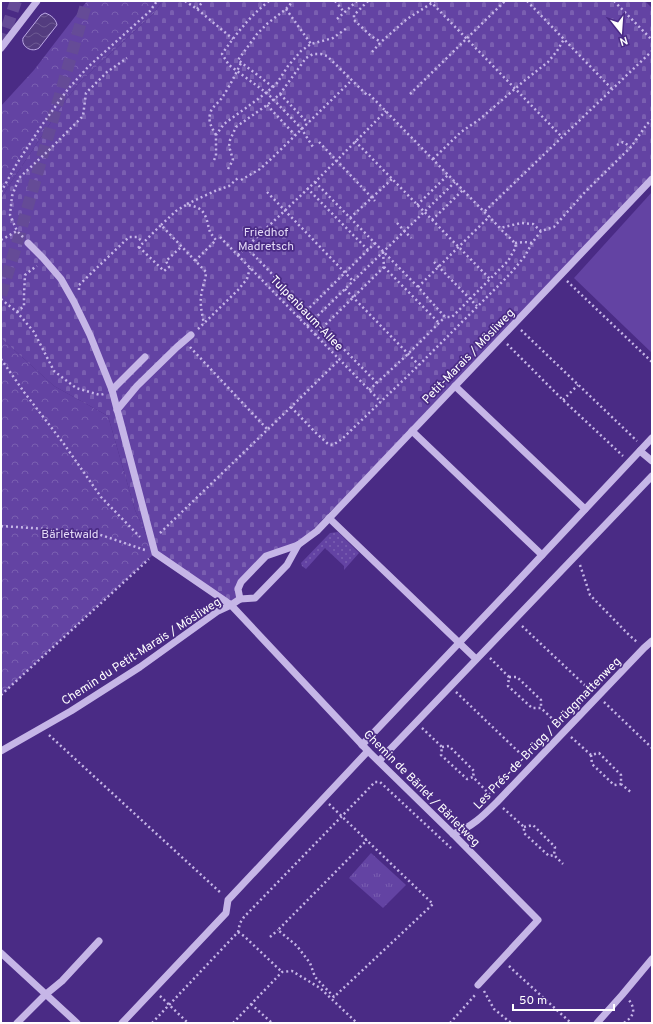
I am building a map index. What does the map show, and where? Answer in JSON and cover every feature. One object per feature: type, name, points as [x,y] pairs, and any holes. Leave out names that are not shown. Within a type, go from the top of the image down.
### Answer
[{"type":"street","points":[[1,48],[37,1]]},
{"type":"street","name":"Petit-Marais / Mösliweg","points":[[240,599],[238,589],[241,582],[266,556],[298,545],[318,531],[412,430],[652,179]]},
{"type":"street","points":[[28,242],[61,279],[90,335],[112,390],[155,553]]},
{"type":"street","points":[[117,410],[137,386],[191,335]]},
{"type":"street","points":[[112,390],[145,356]]},
{"type":"street","points":[[455,386],[585,509]]},
{"type":"street","points":[[412,430],[542,555]]},
{"type":"street","points":[[362,745],[652,438]]},
{"type":"street","points":[[642,449],[652,461]]},
{"type":"street","points":[[379,761],[652,476]]},
{"type":"street","points":[[329,518],[476,659]]},
{"type":"street","name":"Petit-Marais / Mösliweg","points":[[231,605],[240,599],[255,598],[287,565],[298,545]]},
{"type":"street","name":"Chemin de Bärlet / Bärletweg","points":[[155,553],[231,605],[362,745],[538,920],[480,986]]},
{"type":"street","name":"Chemin du Petit-Marais / Mösliweg","points":[[1,751],[71,711],[140,667],[218,611],[231,605]]},
{"type":"street","name":"Les Prés-de-Brügg / Brüggmattenweg","points":[[453,834],[473,824],[497,802],[652,641]]},
{"type":"street","points":[[122,1023],[226,913],[228,900],[368,751]]},
{"type":"street","points":[[17,1023],[62,980],[99,941]]},
{"type":"street","points":[[1,953],[77,1023]]},
{"type":"street","points":[[596,1023],[652,959]]},
{"type":"path","points":[[1,192],[16,165],[68,89],[88,67],[150,11],[156,1]]},
{"type":"path","points":[[185,1],[233,39]]},
{"type":"path","points":[[197,9],[203,1]]},
{"type":"path","points":[[269,1],[250,17],[222,54],[229,65],[266,93],[301,128],[313,147]]},
{"type":"path","points":[[273,87],[238,60],[256,34],[286,9],[293,1]]},
{"type":"path","points":[[335,1],[344,12]]},
{"type":"path","points":[[337,19],[356,1]]},
{"type":"path","points":[[368,1],[354,15],[354,20],[371,36],[381,42]]},
{"type":"path","points":[[410,94],[505,1]]},
{"type":"path","points":[[527,1],[612,89]]},
{"type":"path","points":[[614,1],[652,40]]},
{"type":"path","points":[[372,52],[407,18],[432,2],[562,137]]},
{"type":"path","points":[[286,9],[311,44]]},
{"type":"path","points":[[216,135],[224,124],[273,87],[301,51],[311,44],[333,38],[347,28]]},
{"type":"path","points":[[433,159],[461,132],[480,119],[515,88],[548,62],[564,39]]},
{"type":"path","points":[[485,211],[652,51]]},
{"type":"path","points":[[228,170],[233,160],[229,146],[230,140],[236,127],[280,94],[306,58],[313,54],[321,54],[327,56],[386,111],[490,216],[503,233],[515,243],[532,243]]},
{"type":"path","points":[[28,242],[17,231],[10,215],[12,196],[19,178],[83,116],[86,93],[107,72],[127,58]]},
{"type":"path","points":[[214,160],[216,156],[216,135],[211,126],[209,116],[211,110],[225,93],[241,63]]},
{"type":"path","points":[[241,180],[260,169],[352,80]]},
{"type":"path","points":[[280,94],[308,123]]},
{"type":"path","points":[[267,105],[295,135]]},
{"type":"path","points":[[238,255],[315,182],[335,160],[386,111]]},
{"type":"path","points":[[291,407],[314,432],[328,444],[333,445],[342,439],[510,274],[525,256],[541,231],[554,227],[585,192],[631,147],[652,120]]},
{"type":"path","points":[[318,142],[375,201]]},
{"type":"path","points":[[355,142],[490,279]]},
{"type":"path","points":[[617,145],[623,142],[631,147]]},
{"type":"path","points":[[417,205],[448,175]]},
{"type":"path","points":[[181,246],[166,261],[169,267],[164,271],[139,247],[176,211],[215,191],[229,186],[238,178]]},
{"type":"path","points":[[350,218],[392,179]]},
{"type":"path","points":[[315,182],[418,287],[445,317]]},
{"type":"path","points":[[307,326],[455,182]]},
{"type":"path","points":[[307,188],[368,250]]},
{"type":"path","points":[[432,220],[463,190]]},
{"type":"path","points":[[267,192],[353,281]]},
{"type":"path","points":[[186,205],[197,207],[203,211],[207,218],[211,234],[216,240],[195,261]]},
{"type":"path","points":[[418,287],[490,216]]},
{"type":"path","points":[[397,223],[411,238]]},
{"type":"path","points":[[500,228],[521,223],[533,224],[541,231]]},
{"type":"path","points":[[161,225],[206,272],[201,292],[204,324]]},
{"type":"path","points":[[1,240],[17,231]]},
{"type":"path","points":[[82,294],[79,290],[79,284],[129,237],[137,237],[143,242]]},
{"type":"path","name":"Tulpenbaum-Allee","points":[[220,237],[381,402]]},
{"type":"path","points":[[299,318],[375,243]]},
{"type":"path","points":[[369,390],[445,317],[452,317],[508,261],[516,247],[515,243]]},
{"type":"path","points":[[246,247],[307,310]]},
{"type":"path","points":[[383,252],[384,267],[439,323]]},
{"type":"path","points":[[434,262],[477,306]]},
{"type":"path","points":[[17,312],[24,306],[25,275],[35,267],[47,263]]},
{"type":"path","points":[[315,335],[384,267]]},
{"type":"path","points":[[191,335],[238,290],[247,278],[250,268]]},
{"type":"path","points":[[567,280],[652,362]]},
{"type":"path","points":[[345,289],[419,365]]},
{"type":"path","points":[[1,300],[17,312],[34,332],[54,371],[76,388],[100,395]]},
{"type":"path","points":[[323,328],[377,383]]},
{"type":"path","points":[[520,330],[642,449]]},
{"type":"path","points":[[185,341],[268,430]]},
{"type":"path","points":[[507,344],[563,400],[630,462]]},
{"type":"path","points":[[1,359],[101,497],[155,553]]},
{"type":"path","points":[[151,539],[157,536],[339,360]]},
{"type":"path","points":[[563,400],[578,385]]},
{"type":"path","points":[[1,526],[92,532],[155,553]]},
{"type":"path","points":[[1,695],[155,553]]},
{"type":"path","points":[[577,555],[590,595],[629,635]]},
{"type":"path","points":[[519,623],[652,748]]},
{"type":"path","points":[[488,656],[509,677],[516,677],[541,700],[541,708],[591,755],[592,764],[614,785],[622,784]]},
{"type":"path","points":[[509,677],[508,686],[532,708],[541,708]]},
{"type":"path","points":[[454,691],[532,765]]},
{"type":"path","points":[[420,726],[442,747]]},
{"type":"path","points":[[47,733],[228,900]]},
{"type":"path","points":[[442,747],[449,746],[474,770],[473,777]]},
{"type":"path","points":[[442,747],[441,755],[467,778],[473,777]]},
{"type":"path","points":[[591,755],[599,753],[621,775],[622,784],[632,793]]},
{"type":"path","points":[[473,777],[524,827],[524,833],[549,856],[554,856],[563,864]]},
{"type":"path","points":[[152,1023],[238,932],[240,923],[244,917],[341,815],[375,782],[380,782],[455,852]]},
{"type":"path","points":[[278,930],[297,946],[310,963],[315,977],[334,997],[433,904],[324,798]]},
{"type":"path","points":[[524,827],[533,825],[555,847],[554,856]]},
{"type":"path","points":[[270,937],[367,840]]},
{"type":"path","points":[[238,932],[282,972]]},
{"type":"path","points":[[506,962],[571,1023]]},
{"type":"path","points":[[234,1023],[282,972],[292,971],[320,988],[357,1023]]},
{"type":"path","points":[[480,986],[494,1009],[511,1023]]},
{"type":"path","points":[[154,990],[188,1023]]},
{"type":"path","points":[[624,1023],[632,1016],[634,1012],[630,1002]]},
{"type":"path","points":[[252,1004],[272,1023]]},
{"type":"green space","points":[[87,1],[162,1],[154,13],[79,83],[63,104],[1,199],[1,106],[34,70]]},
{"type":"green space","name":"Friedhof Madretsch","points":[[162,1],[645,1],[652,8],[652,179],[298,545],[266,556],[241,582],[240,599],[231,605],[155,553],[135,510],[108,416],[54,386],[1,338],[1,199],[63,104],[79,83],[154,13]]},
{"type":"green space","points":[[652,192],[652,353],[574,278]]},
{"type":"green space","name":"Bärletwald","points":[[1,338],[54,386],[108,416],[135,510],[155,553],[1,695]]},
{"type":"green space","points":[[338,532],[359,553],[344,570],[344,566],[325,548],[306,569],[302,566],[301,563],[330,533]]},
{"type":"green space","points":[[371,853],[406,885],[383,908],[349,878]]},
{"type":"water","points":[[45,13],[56,21],[57,25],[39,48],[33,50],[30,49],[25,46],[23,38],[41,15]]},
{"type":"tunnel","points":[[1,45],[16,1]]},
{"type":"tunnel","points":[[1,295],[87,1]]}]
